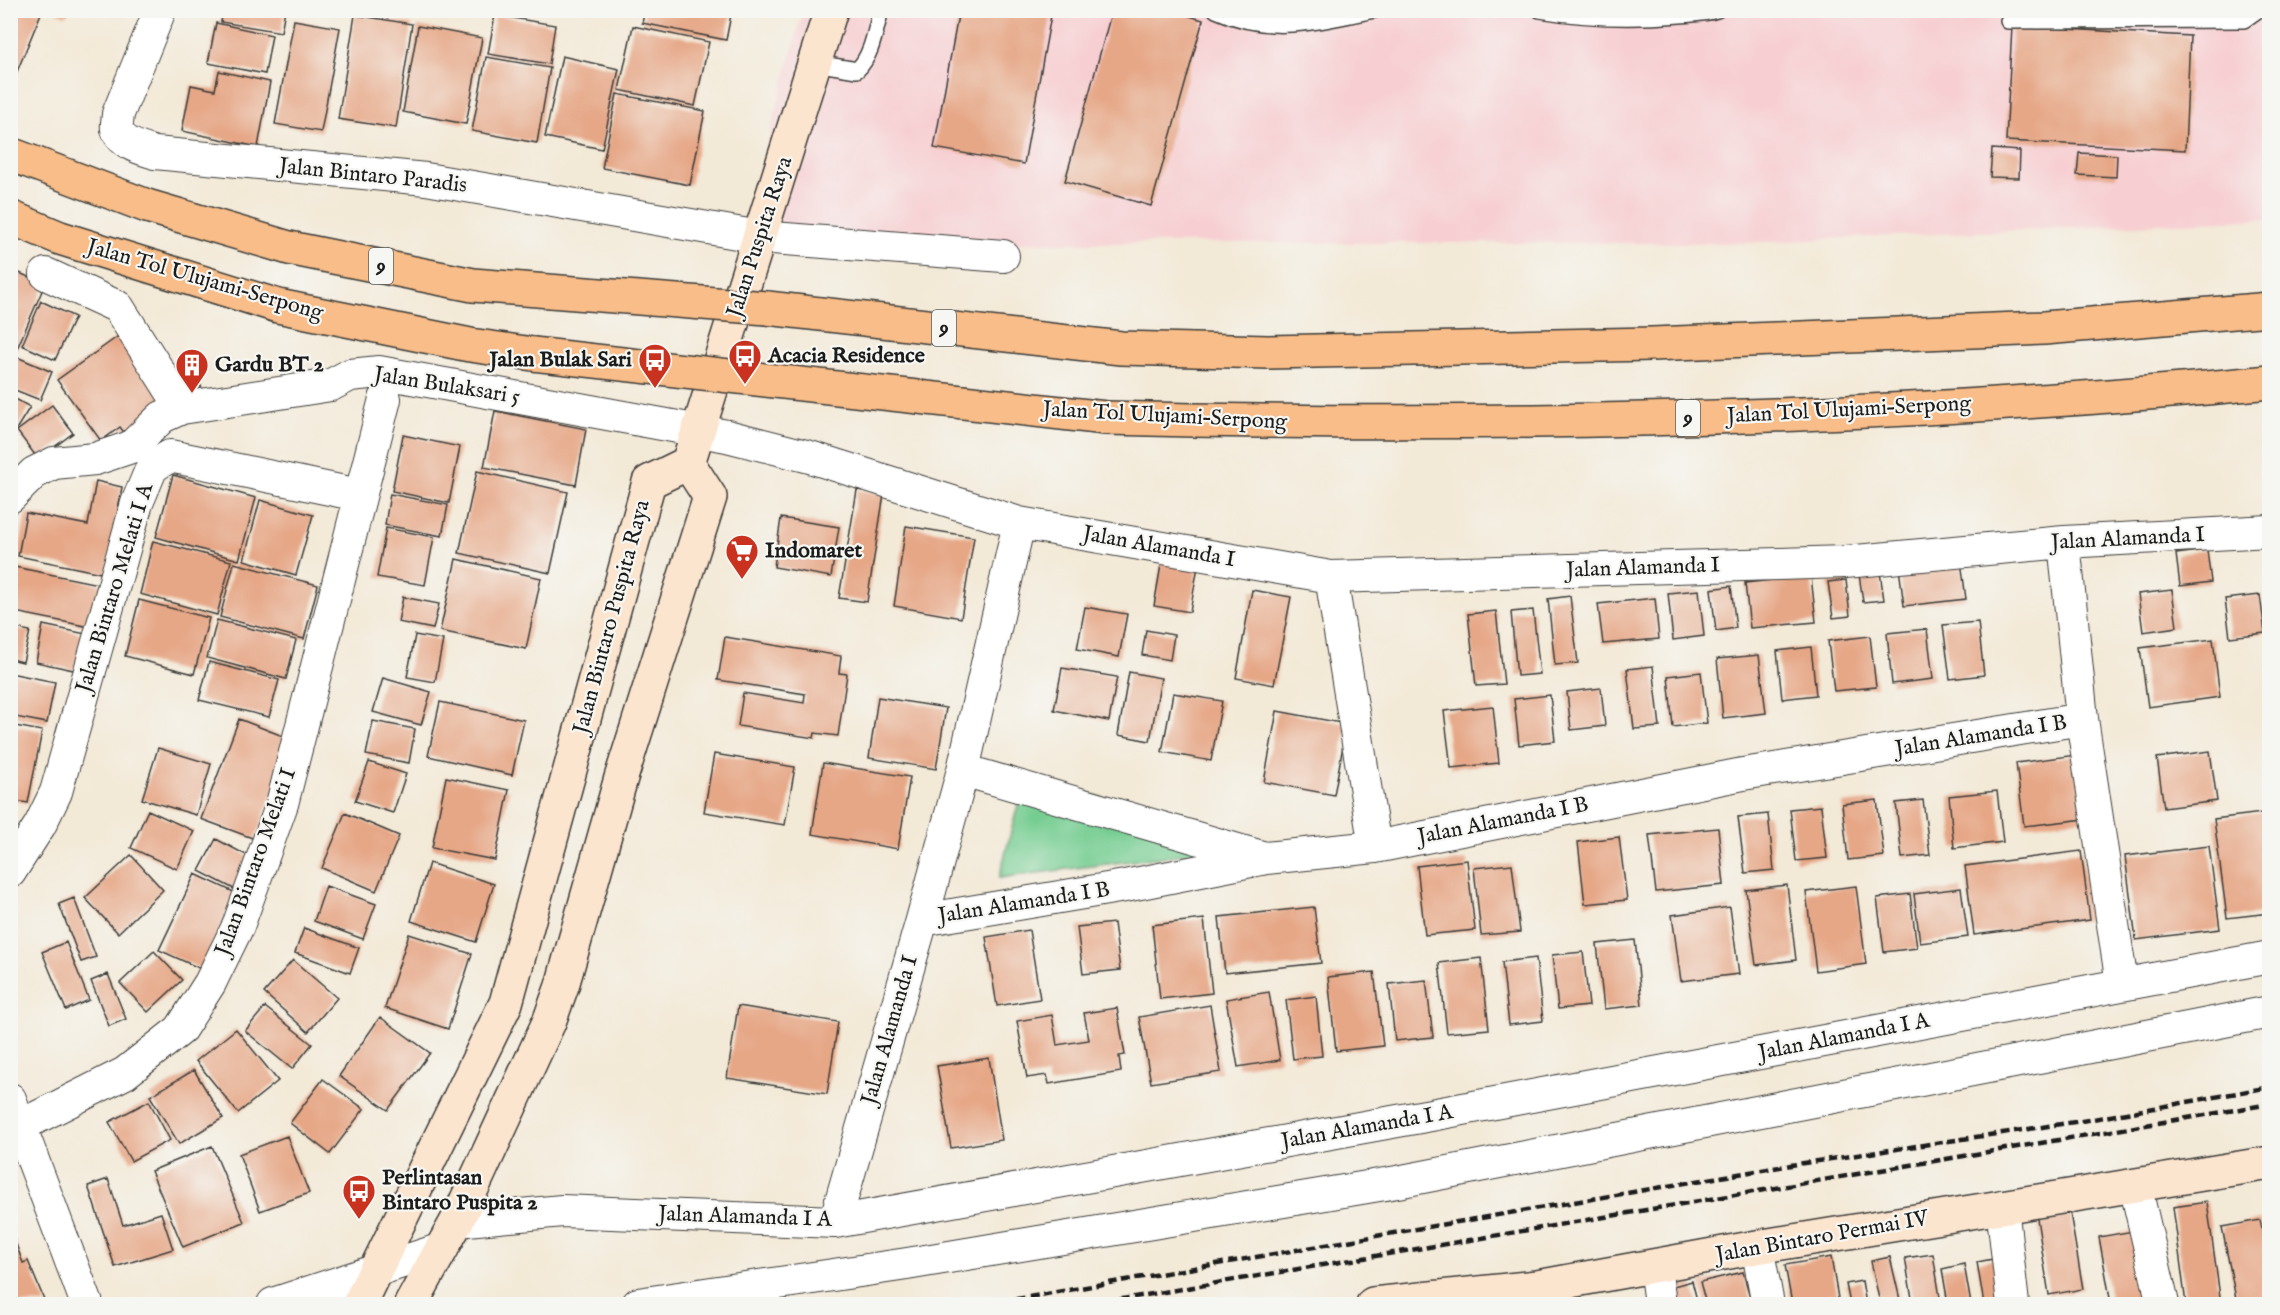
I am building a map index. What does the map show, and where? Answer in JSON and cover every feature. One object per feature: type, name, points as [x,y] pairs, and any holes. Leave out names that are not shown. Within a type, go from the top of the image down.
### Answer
[{"type":"highway","name":"9","points":[[10,154],[147,206],[289,248],[473,285],[767,308],[1121,348],[1268,352],[1652,344],[2044,328],[2270,309]]},
{"type":"highway","name":"Jalan Tol Ulujami–Serpong","points":[[10,217],[60,238],[278,306],[470,345],[1106,418],[1303,422],[1539,421],[1761,416],[2112,396],[2270,382]]},
{"type":"main road","name":"Jalan Puspita Raya","points":[[688,463],[831,10]]},
{"type":"main road","points":[[411,1305],[457,1221],[549,1022],[562,986],[621,778],[710,497],[688,463]]},
{"type":"main road","name":"Jalan Bintaro Puspita Raya","points":[[359,1305],[506,1003],[649,482],[688,463]]},
{"type":"main road","name":"Jalan Bintaro Permai IV","points":[[1373,1305],[1537,1287],[2002,1206],[2270,1163]]},
{"type":"street","name":"Jalan Bintaro Paradis","points":[[160,10],[118,114],[117,129],[122,137],[133,146],[155,153],[426,179],[760,237],[1002,256]]},
{"type":"street","points":[[45,274],[118,307],[182,408]]},
{"type":"street","name":"Jalan Bulaksari 5","points":[[10,497],[22,466],[95,459],[131,447],[162,417],[182,408],[331,385],[350,375],[379,372],[698,430]]},
{"type":"street","name":"Jalan Bintaro Melati I","points":[[15,1112],[125,1073],[180,1030],[210,983],[238,926],[282,804],[385,399]]},
{"type":"street","name":"Jalan Alamanda I","points":[[698,430],[810,457],[1019,523],[1331,577],[1845,562],[2064,542],[2270,531]]},
{"type":"street","name":"Jalan Bintaro Melati I A","points":[[10,872],[40,825],[56,792],[137,503],[152,467],[170,456],[359,495]]},
{"type":"street","name":"Jalan Alamanda I","points":[[835,1222],[963,770],[1019,523]]},
{"type":"street","points":[[2064,542],[2082,719],[2122,984]]},
{"type":"street","points":[[1331,577],[1375,847]]},
{"type":"street","name":"Jalan Alamanda I B","points":[[922,920],[1125,886],[1266,858],[1375,847],[1743,774],[2082,719]]},
{"type":"street","points":[[963,770],[1266,858]]},
{"type":"street","name":"Jalan Alamanda I A","points":[[457,1221],[562,1211],[835,1222],[1443,1113],[2270,957]]},
{"type":"street","points":[[638,1305],[907,1264],[1397,1182],[2270,1012]]},
{"type":"street","points":[[15,1112],[87,1305]]},
{"type":"street","points":[[2135,1185],[2163,1305]]},
{"type":"street","points":[[2002,1206],[2013,1305]]},
{"type":"street","points":[[1757,1248],[1768,1305]]},
{"type":"street","points":[[273,1305],[442,1249]]},
{"type":"street","points":[[1655,1266],[1660,1305]]},
{"type":"lane","points":[[815,63],[856,70],[864,64],[881,10]]},
{"type":"lane","points":[[1216,10],[1233,18],[1279,26],[1375,10]]},
{"type":"lane","points":[[1540,10],[1574,16],[1624,18],[1662,17],[1717,10]]},
{"type":"lane","points":[[2008,21],[2244,20],[2258,10]]},
{"type":"shaded area","points":[[803,11],[2269,11],[2269,219],[1740,243],[740,243]]},
{"type":"green space","points":[[1026,774],[1254,845],[999,878]]},
{"type":"building","points":[[10,10],[42,11],[16,74],[10,72]]},
{"type":"building","points":[[52,10],[69,10],[66,16]]},
{"type":"building","points":[[223,10],[285,10],[281,32],[221,22]]},
{"type":"building","points":[[645,10],[732,10],[726,40],[642,23]]},
{"type":"building","points":[[959,10],[1052,10],[1024,164],[934,148]]},
{"type":"building","points":[[1112,10],[1169,10],[1203,20],[1151,206],[1065,181]]},
{"type":"building","points":[[355,15],[412,24],[396,128],[338,119]]},
{"type":"building","points":[[495,15],[555,25],[549,64],[488,54]]},
{"type":"building","points":[[294,20],[340,28],[321,132],[275,124]]},
{"type":"building","points":[[216,23],[272,35],[265,74],[208,63]]},
{"type":"building","points":[[418,26],[482,38],[466,124],[403,112]]},
{"type":"building","points":[[633,26],[709,42],[695,106],[619,90]]},
{"type":"building","points":[[2012,26],[2190,36],[2185,150],[2006,141]]},
{"type":"building","points":[[562,56],[619,69],[602,149],[545,137]]},
{"type":"building","points":[[486,57],[550,68],[537,143],[472,131]]},
{"type":"building","points":[[219,71],[270,82],[258,147],[182,131],[191,85],[215,90]]},
{"type":"building","points":[[617,94],[705,111],[690,185],[602,168]]},
{"type":"building","points":[[1992,149],[2020,151],[2019,178],[1990,177]]},
{"type":"building","points":[[2079,153],[2117,155],[2116,177],[2077,175]]},
{"type":"building","points":[[10,269],[45,284],[16,351],[10,349]]},
{"type":"building","points":[[41,301],[75,317],[55,360],[22,345]]},
{"type":"building","points":[[120,335],[170,403],[126,435],[120,427],[101,441],[57,380]]},
{"type":"building","points":[[10,354],[52,372],[40,400],[10,388]]},
{"type":"building","points":[[201,386],[202,400],[182,387]]},
{"type":"building","points":[[10,396],[30,407],[12,436],[10,435]]},
{"type":"building","points":[[52,405],[73,433],[38,459],[17,431]]},
{"type":"building","points":[[495,411],[586,429],[576,485],[484,467]]},
{"type":"building","points":[[403,435],[460,447],[449,503],[392,491]]},
{"type":"building","points":[[477,471],[568,492],[550,573],[459,553]]},
{"type":"building","points":[[173,475],[256,498],[239,560],[156,537]]},
{"type":"building","points":[[96,481],[122,487],[106,574],[18,556],[26,513],[88,525]]},
{"type":"building","points":[[857,490],[884,494],[867,602],[839,598]]},
{"type":"building","points":[[390,494],[448,505],[442,536],[385,525]]},
{"type":"building","points":[[260,500],[313,515],[296,575],[244,560]]},
{"type":"building","points":[[781,518],[839,527],[831,577],[774,567]]},
{"type":"building","points":[[906,526],[974,537],[961,618],[894,606]]},
{"type":"building","points":[[386,528],[434,537],[425,585],[377,577]]},
{"type":"building","points":[[153,541],[231,561],[217,615],[140,594]]},
{"type":"building","points":[[2207,550],[2211,582],[2180,586],[2176,554]]},
{"type":"building","points":[[2270,551],[2270,573],[2268,573],[2265,552]]},
{"type":"building","points":[[456,559],[541,578],[526,649],[440,631]]},
{"type":"building","points":[[1162,559],[1198,566],[1190,612],[1154,606]]},
{"type":"building","points":[[1961,561],[1966,599],[1904,606],[1899,568]]},
{"type":"building","points":[[234,563],[318,585],[304,639],[220,617]]},
{"type":"building","points":[[10,566],[108,586],[100,629],[10,611]]},
{"type":"building","points":[[1880,572],[1884,600],[1863,602],[1859,574]]},
{"type":"building","points":[[1811,576],[1816,622],[1750,628],[1745,583]]},
{"type":"building","points":[[1846,580],[1850,616],[1833,618],[1828,582]]},
{"type":"building","points":[[1731,586],[1736,628],[1716,631],[1711,589]]},
{"type":"building","points":[[1252,590],[1291,597],[1274,685],[1236,678]]},
{"type":"building","points":[[1699,590],[1704,636],[1673,640],[1668,593]]},
{"type":"building","points":[[2172,590],[2177,627],[2143,632],[2138,594]]},
{"type":"building","points":[[2260,595],[2265,633],[2230,637],[2225,599]]},
{"type":"building","points":[[1570,596],[1578,663],[1555,665],[1548,599]]},
{"type":"building","points":[[403,597],[439,604],[433,629],[398,622]]},
{"type":"building","points":[[1655,598],[1659,639],[1603,644],[1598,604]]},
{"type":"building","points":[[139,600],[209,618],[194,674],[125,656]]},
{"type":"building","points":[[1085,607],[1127,614],[1119,657],[1077,649]]},
{"type":"building","points":[[1533,610],[1540,674],[1517,676],[1511,612]]},
{"type":"building","points":[[1496,611],[1504,684],[1476,686],[1468,614]]},
{"type":"building","points":[[217,620],[296,640],[286,679],[207,658]]},
{"type":"building","points":[[1978,622],[1984,675],[1950,679],[1943,625]]},
{"type":"building","points":[[43,625],[86,634],[78,671],[36,662]]},
{"type":"building","points":[[10,627],[30,631],[23,662],[10,659]]},
{"type":"building","points":[[1927,629],[1933,679],[1892,684],[1887,633]]},
{"type":"building","points":[[1146,630],[1174,635],[1170,660],[1142,655]]},
{"type":"building","points":[[415,635],[443,640],[435,682],[407,677]]},
{"type":"building","points":[[1870,636],[1876,687],[1834,691],[1828,641]]},
{"type":"building","points":[[725,637],[841,656],[839,673],[847,674],[838,736],[815,733],[814,738],[738,726],[743,693],[804,703],[805,694],[718,680]]},
{"type":"building","points":[[2213,639],[2220,697],[2148,707],[2140,648]]},
{"type":"building","points":[[1811,647],[1816,695],[1782,699],[1777,651]]},
{"type":"building","points":[[1759,655],[1766,713],[1723,718],[1717,659]]},
{"type":"building","points":[[209,662],[279,680],[269,717],[199,700]]},
{"type":"building","points":[[1653,666],[1660,727],[1634,729],[1627,669]]},
{"type":"building","points":[[1062,668],[1117,677],[1109,721],[1054,710]]},
{"type":"building","points":[[1129,672],[1161,678],[1150,741],[1118,735]]},
{"type":"building","points":[[1701,672],[1707,723],[1673,727],[1668,676]]},
{"type":"building","points":[[10,673],[55,682],[47,723],[10,716]]},
{"type":"building","points":[[383,678],[431,692],[421,725],[373,712]]},
{"type":"building","points":[[1601,688],[1605,726],[1571,730],[1567,692]]},
{"type":"building","points":[[1173,693],[1222,701],[1211,761],[1162,752]]},
{"type":"building","points":[[1550,695],[1555,741],[1519,745],[1514,699]]},
{"type":"building","points":[[878,697],[946,708],[936,769],[869,758]]},
{"type":"building","points":[[440,702],[524,720],[512,775],[428,756]]},
{"type":"building","points":[[1493,706],[1499,763],[1451,768],[1444,711]]},
{"type":"building","points":[[1277,711],[1347,724],[1334,795],[1264,782]]},
{"type":"building","points":[[239,719],[293,740],[255,839],[201,819]]},
{"type":"building","points":[[373,721],[415,729],[409,763],[366,755]]},
{"type":"building","points":[[10,725],[42,731],[28,803],[10,800]]},
{"type":"building","points":[[158,748],[211,764],[196,815],[142,799]]},
{"type":"building","points":[[2210,751],[2217,801],[2164,808],[2157,758]]},
{"type":"building","points":[[714,754],[795,767],[785,825],[704,812]]},
{"type":"building","points":[[2076,755],[2085,819],[2024,826],[2016,763]]},
{"type":"building","points":[[369,762],[406,774],[393,813],[355,801]]},
{"type":"building","points":[[823,763],[910,777],[898,849],[812,834]]},
{"type":"building","points":[[446,777],[509,790],[495,860],[432,848]]},
{"type":"building","points":[[1997,791],[2003,842],[1954,848],[1949,796]]},
{"type":"building","points":[[1877,800],[1884,856],[1848,860],[1842,804]]},
{"type":"building","points":[[1923,800],[1930,855],[1902,858],[1896,803]]},
{"type":"building","points":[[1821,806],[1827,858],[1796,861],[1790,809]]},
{"type":"building","points":[[148,810],[194,831],[177,869],[131,848]]},
{"type":"building","points":[[2270,812],[2270,913],[2227,918],[2214,819]]},
{"type":"building","points":[[345,813],[399,836],[376,891],[322,868]]},
{"type":"building","points":[[1768,814],[1774,870],[1745,873],[1738,817]]},
{"type":"building","points":[[1718,828],[1724,885],[1656,892],[1649,835]]},
{"type":"building","points":[[1619,837],[1627,900],[1585,904],[1578,842]]},
{"type":"building","points":[[216,839],[250,857],[234,889],[199,871]]},
{"type":"building","points":[[2209,846],[2220,929],[2136,940],[2125,856]]},
{"type":"building","points":[[2081,851],[2090,920],[1974,935],[1965,866]]},
{"type":"building","points":[[131,855],[163,890],[118,933],[85,898]]},
{"type":"building","points":[[1467,860],[1475,930],[1425,935],[1417,866]]},
{"type":"building","points":[[429,863],[494,884],[476,942],[411,921]]},
{"type":"building","points":[[1512,864],[1520,932],[1481,935],[1474,868]]},
{"type":"building","points":[[195,874],[236,893],[201,969],[159,950]]},
{"type":"building","points":[[1787,885],[1796,960],[1756,965],[1746,890]]},
{"type":"building","points":[[326,886],[376,904],[363,939],[314,921]]},
{"type":"building","points":[[1856,886],[1866,964],[1816,971],[1806,892]]},
{"type":"building","points":[[1961,888],[1968,937],[1920,943],[1914,894]]},
{"type":"building","points":[[1910,894],[1917,948],[1884,952],[1877,898]]},
{"type":"building","points":[[74,898],[96,957],[81,962],[59,904]]},
{"type":"building","points":[[1314,907],[1321,963],[1225,973],[1219,917]]},
{"type":"building","points":[[1730,907],[1739,974],[1681,981],[1672,915]]},
{"type":"building","points":[[1204,919],[1212,993],[1160,999],[1152,925]]},
{"type":"building","points":[[1114,923],[1120,970],[1083,974],[1077,927]]},
{"type":"building","points":[[304,928],[359,948],[350,973],[295,953]]},
{"type":"building","points":[[1029,930],[1040,999],[997,1006],[986,937]]},
{"type":"building","points":[[409,934],[472,954],[448,1029],[385,1008]]},
{"type":"building","points":[[1635,940],[1642,1005],[1604,1009],[1597,944]]},
{"type":"building","points":[[66,942],[89,1000],[66,1010],[42,952]]},
{"type":"building","points":[[154,951],[182,980],[148,1012],[120,983]]},
{"type":"building","points":[[1583,952],[1589,1006],[1558,1009],[1552,955]]},
{"type":"building","points":[[1481,958],[1489,1029],[1447,1033],[1439,963]]},
{"type":"building","points":[[1536,958],[1543,1021],[1509,1025],[1502,962]]},
{"type":"building","points":[[293,960],[337,998],[308,1032],[264,993]]},
{"type":"building","points":[[1374,972],[1383,1046],[1336,1051],[1328,977]]},
{"type":"building","points":[[108,974],[126,1019],[109,1026],[91,981]]},
{"type":"building","points":[[1426,980],[1433,1037],[1395,1041],[1389,984]]},
{"type":"building","points":[[1269,992],[1280,1060],[1238,1067],[1226,999]]},
{"type":"building","points":[[1316,996],[1322,1056],[1293,1059],[1286,1000]]},
{"type":"building","points":[[1210,1005],[1221,1072],[1151,1083],[1139,1017]]},
{"type":"building","points":[[738,1006],[838,1022],[827,1094],[727,1078]]},
{"type":"building","points":[[265,1007],[312,1044],[292,1069],[245,1031]]},
{"type":"building","points":[[1117,1008],[1125,1055],[1119,1056],[1121,1072],[1049,1084],[1047,1075],[1027,1078],[1017,1021],[1052,1015],[1057,1045],[1089,1040],[1084,1013]]},
{"type":"building","points":[[380,1017],[430,1053],[388,1110],[339,1076]]},
{"type":"building","points":[[236,1029],[278,1081],[238,1113],[196,1061]]},
{"type":"building","points":[[989,1058],[1002,1140],[951,1148],[937,1066]]},
{"type":"building","points":[[194,1070],[223,1118],[179,1144],[150,1096]]},
{"type":"building","points":[[323,1079],[364,1109],[330,1154],[290,1123]]},
{"type":"building","points":[[149,1101],[170,1140],[131,1161],[109,1122]]},
{"type":"building","points":[[287,1136],[309,1193],[260,1211],[239,1154]]},
{"type":"building","points":[[212,1146],[244,1222],[183,1247],[151,1171]]},
{"type":"building","points":[[108,1179],[123,1225],[161,1213],[173,1249],[115,1267],[88,1186]]},
{"type":"building","points":[[2207,1202],[2221,1304],[2186,1304],[2173,1207]]},
{"type":"building","points":[[2069,1207],[2083,1289],[2049,1295],[2036,1212]]},
{"type":"building","points":[[2260,1220],[2270,1267],[2270,1302],[2237,1304],[2222,1227]]},
{"type":"building","points":[[11,1231],[23,1263],[28,1261],[46,1304],[10,1304]]},
{"type":"building","points":[[2133,1231],[2146,1304],[2111,1304],[2099,1237]]},
{"type":"building","points":[[1933,1254],[1941,1304],[1913,1304],[1905,1258]]},
{"type":"building","points":[[1831,1257],[1839,1304],[1792,1304],[1785,1265]]},
{"type":"building","points":[[1890,1257],[1901,1304],[1880,1304],[1871,1261]]},
{"type":"building","points":[[1993,1259],[2001,1304],[1984,1304],[1977,1262]]},
{"type":"building","points":[[1964,1264],[1971,1304],[1948,1304],[1942,1269]]},
{"type":"building","points":[[1743,1272],[1752,1304],[1706,1304],[1700,1282]]},
{"type":"building","points":[[1692,1281],[1698,1304],[1674,1304],[1670,1287]]},
{"type":"building","points":[[1862,1281],[1866,1304],[1850,1304],[1846,1284]]},
{"type":"railway","points":[[989,1304],[1791,1165],[2088,1120],[2270,1087]]},
{"type":"railway","points":[[1093,1304],[2270,1104]]},
{"type":"place","name":"Acacia Residence","points":[[745,385]]},
{"type":"place","name":"Jalan Bulak Sari","points":[[655,389]]},
{"type":"place","name":"Gardu BT 2","points":[[192,394]]},
{"type":"place","name":"Indomaret","points":[[742,580]]},
{"type":"place","name":"Perlintasan Bintaro Puspita 2","points":[[359,1220]]}]
